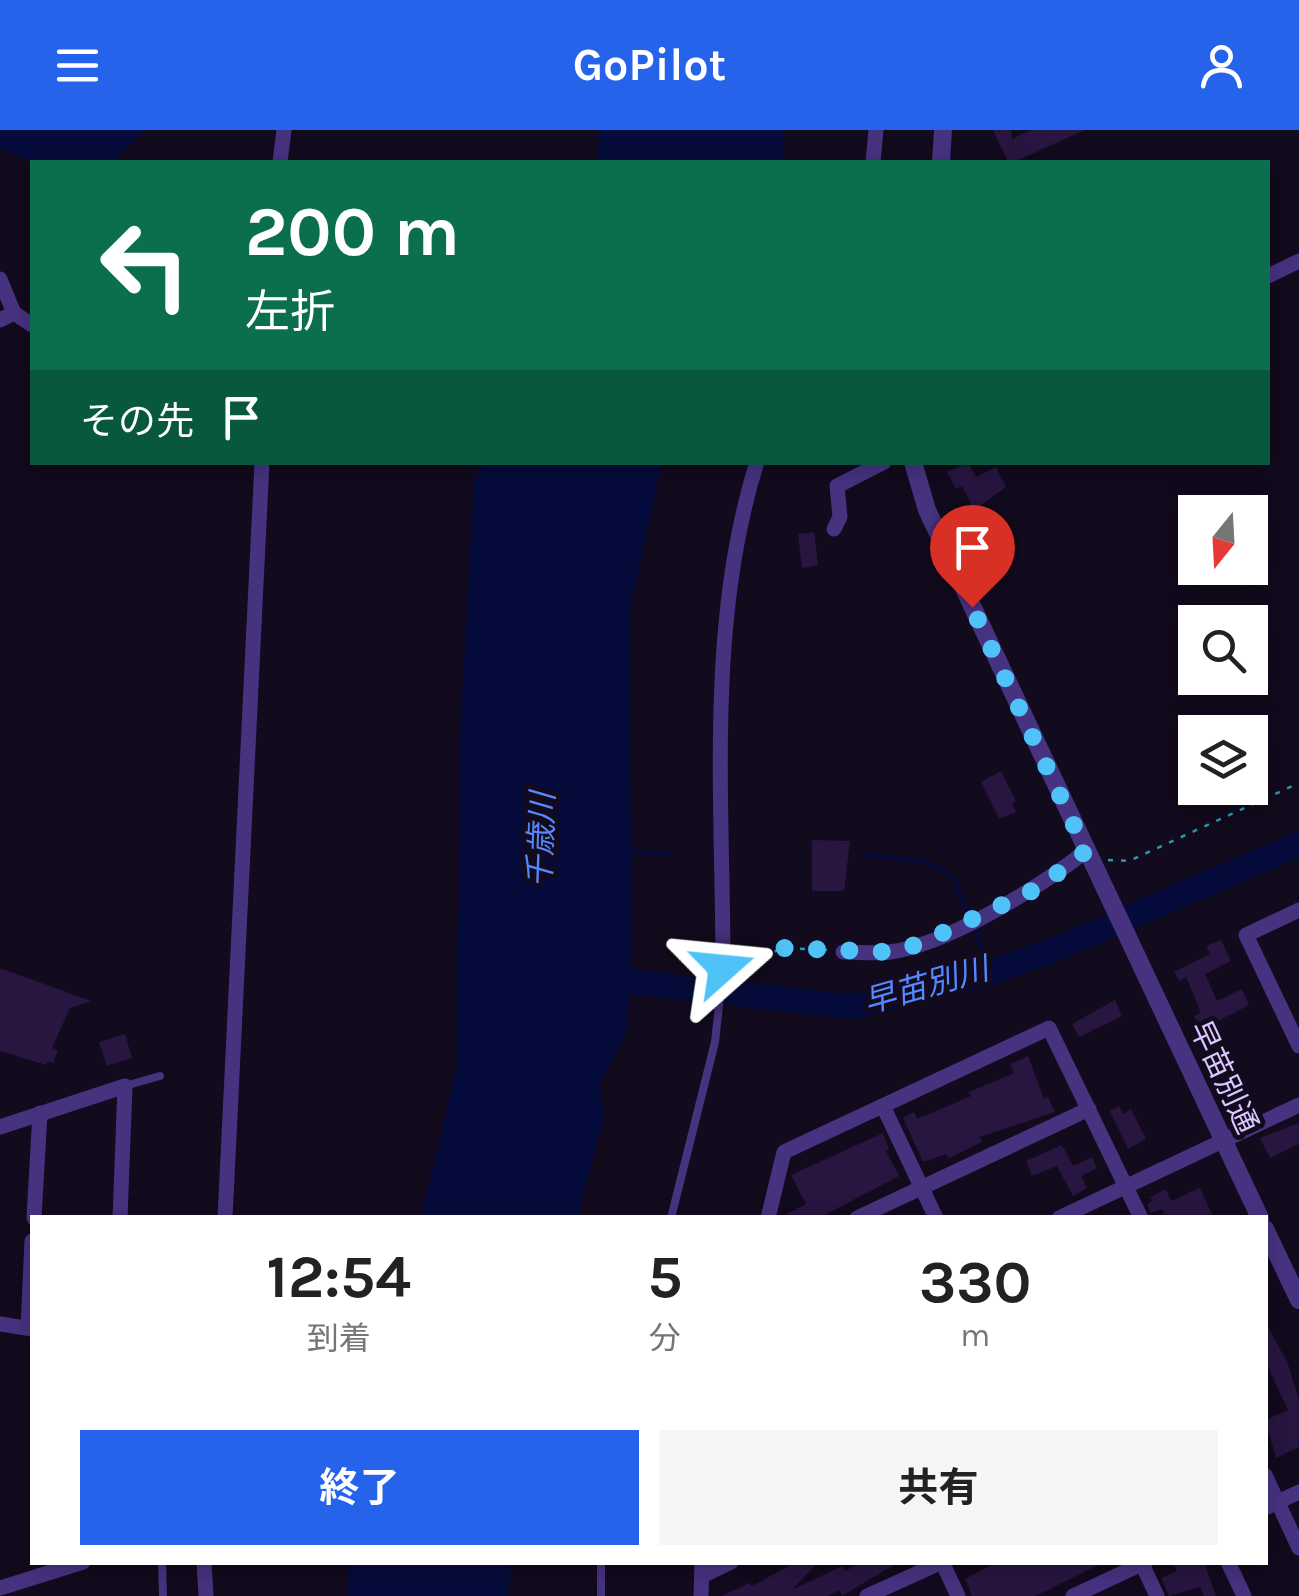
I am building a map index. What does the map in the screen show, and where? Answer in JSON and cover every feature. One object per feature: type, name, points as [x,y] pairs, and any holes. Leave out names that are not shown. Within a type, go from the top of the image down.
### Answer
[{"type":"street","points":[[280,160],[284,130]]},
{"type":"street","points":[[873,160],[876,130]]},
{"type":"street","points":[[941,160],[943,130]]},
{"type":"street","points":[[1270,275],[1299,261]]},
{"type":"street","points":[[0,279],[7,317]]},
{"type":"street","points":[[224,1215],[262,465]]},
{"type":"street","points":[[723,968],[723,656],[738,540],[756,465]]},
{"type":"street","points":[[834,529],[840,518],[837,486],[878,465]]},
{"type":"street","name":"早苗別通","points":[[914,465],[926,510],[1259,1215]]},
{"type":"street","points":[[843,952],[890,952],[932,938],[1089,859]]},
{"type":"street","points":[[1299,910],[1246,935],[1291,1010],[1299,1046]]},
{"type":"street","points":[[769,1215],[784,1152],[1050,1028],[1140,1215]]},
{"type":"street","points":[[0,1127],[126,1086],[120,1215]]},
{"type":"street","points":[[1065,1215],[1299,1105]]},
{"type":"street","points":[[883,1106],[934,1215]]},
{"type":"street","points":[[863,1215],[1089,1109]]},
{"type":"street","points":[[34,1215],[40,1113]]},
{"type":"street","points":[[1268,1235],[1299,1300]]},
{"type":"street","points":[[0,1324],[30,1329]]},
{"type":"street","points":[[1299,1492],[1272,1505],[1299,1548]]},
{"type":"street","points":[[0,1588],[73,1565]]},
{"type":"street","points":[[204,1565],[206,1596]]},
{"type":"street","points":[[867,1596],[935,1565]]},
{"type":"street","points":[[943,1565],[958,1596]]},
{"type":"street","points":[[1073,1596],[1142,1565]]},
{"type":"street","points":[[1144,1565],[1157,1596]]},
{"type":"street","points":[[1229,1565],[1244,1596]]},
{"type":"street","points":[[701,1596],[702,1569]]},
{"type":"lane","points":[[672,1215],[715,1042],[723,968]]},
{"type":"lane","points":[[126,1086],[160,1076]]},
{"type":"lane","points":[[162,1565],[163,1596]]},
{"type":"lane","points":[[601,1565],[601,1596]]},
{"type":"path","points":[[1089,859],[1130,861],[1299,783]]},
{"type":"path","points":[[723,968],[784,948],[843,952]]},
{"type":"water","points":[[0,130],[146,130],[114,160],[30,160],[0,150]]},
{"type":"water","points":[[599,130],[782,130],[785,149],[781,160],[597,160]]},
{"type":"water","name":"千歳川","points":[[482,465],[662,465],[629,614],[632,968],[626,1034],[599,1084],[604,1116],[579,1215],[421,1215],[457,1066],[460,735],[474,481]]},
{"type":"water","points":[[349,1565],[512,1565],[508,1596],[347,1596]]},
{"type":"building","points":[[993,130],[1011,130],[1012,139],[1031,130],[1085,130],[1018,160],[1007,160]]},
{"type":"building","points":[[970,465],[976,477],[996,467],[1006,487],[974,510],[962,486],[956,489],[947,472]]},
{"type":"building","points":[[814,532],[818,565],[802,568],[798,534]]},
{"type":"building","points":[[1001,771],[1016,801],[1012,803],[1016,812],[999,819],[981,782]]},
{"type":"building","points":[[812,840],[850,841],[844,891],[812,891]]},
{"type":"building","points":[[1221,940],[1231,961],[1205,974],[1217,1001],[1242,989],[1249,1005],[1206,1027],[1199,1026],[1194,1016],[1201,1013],[1186,977],[1179,981],[1174,972],[1210,954],[1206,946]]},
{"type":"building","points":[[0,968],[91,1001],[70,1008],[52,1048],[58,1050],[53,1063],[48,1061],[46,1065],[0,1051]]},
{"type":"building","points":[[1115,1000],[1122,1016],[1079,1037],[1072,1024]]},
{"type":"building","points":[[125,1034],[132,1058],[107,1066],[99,1042]]},
{"type":"building","points":[[1028,1056],[1044,1099],[1048,1097],[1055,1112],[980,1137],[982,1142],[949,1158],[946,1154],[923,1162],[903,1118],[914,1112],[917,1119],[971,1096],[969,1092],[1014,1073],[1010,1064]]},
{"type":"building","points":[[1119,1106],[1123,1114],[1131,1109],[1146,1139],[1128,1149],[1110,1111]]},
{"type":"building","points":[[1299,1123],[1299,1144],[1270,1158],[1260,1138]]},
{"type":"building","points":[[883,1133],[889,1149],[886,1151],[899,1176],[825,1215],[786,1215],[806,1204],[791,1175]]},
{"type":"building","points":[[1062,1145],[1073,1166],[1092,1157],[1097,1168],[1081,1176],[1087,1188],[1073,1196],[1057,1166],[1032,1176],[1026,1161]]},
{"type":"building","points":[[1200,1188],[1213,1215],[1165,1215],[1162,1209],[1151,1213],[1147,1204],[1153,1201],[1150,1197],[1166,1189],[1171,1201]]},
{"type":"building","points":[[1268,1327],[1288,1364],[1299,1400],[1299,1447],[1276,1458],[1268,1419],[1288,1410],[1268,1367]]},
{"type":"building","points":[[790,1565],[815,1565],[792,1590],[842,1566],[845,1571],[856,1565],[894,1565],[842,1596],[840,1590],[828,1596],[721,1596],[750,1583],[752,1586]]},
{"type":"building","points":[[991,1565],[1099,1565],[1035,1596],[972,1596],[965,1579]]},
{"type":"building","points":[[1174,1565],[1205,1565],[1216,1596],[1204,1596],[1200,1587],[1169,1596],[1161,1578],[1177,1571]]},
{"type":"waterway","name":"早苗別川","points":[[601,978],[852,1007],[992,972],[1061,947],[1299,844]]},
{"type":"waterway","points":[[628,852],[673,853]]},
{"type":"waterway","points":[[864,855],[926,861],[954,879],[969,916]]},
{"type":"waterway","points":[[973,925],[992,972]]},
{"type":"route","points":[[723,968],[784,948],[890,952],[919,944],[1038,888],[1086,851],[972,607]]}]
